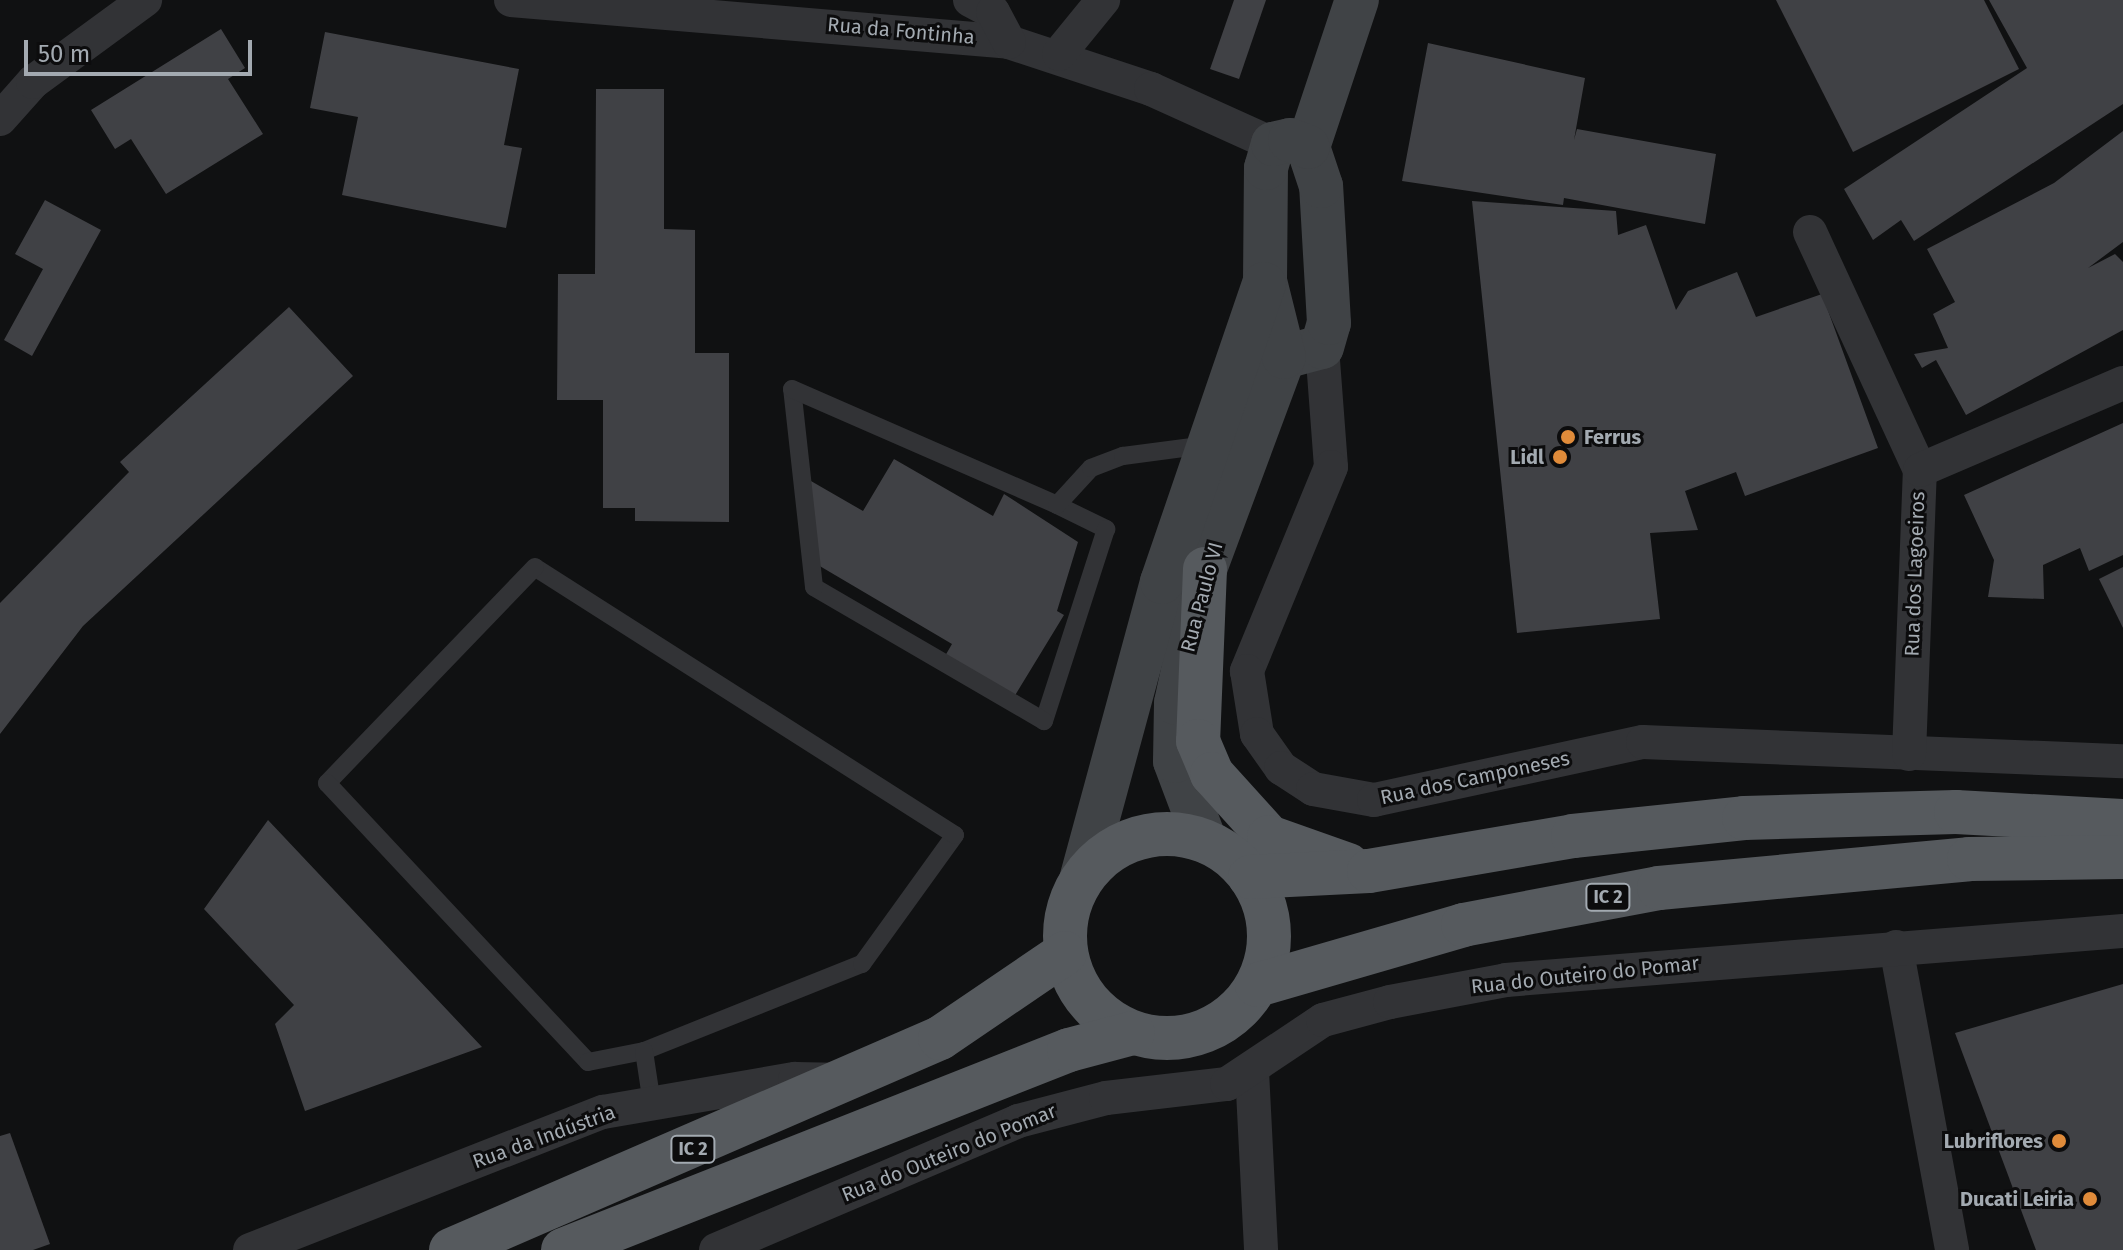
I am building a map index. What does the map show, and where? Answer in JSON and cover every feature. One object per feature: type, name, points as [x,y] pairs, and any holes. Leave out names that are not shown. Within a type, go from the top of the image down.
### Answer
[{"type":"highway","points":[[1205,569],[1198,741],[1212,774],[1269,837],[1369,871]]},
{"type":"highway","points":[[1250,877],[1369,871],[1573,836],[1744,818],[1956,812],[2123,821]]},
{"type":"highway","points":[[1133,1033],[1088,1002],[1065,953],[1064,927],[1081,880],[1105,854],[1136,838],[1171,834],[1205,841],[1250,877],[1269,930],[1257,985]]},
{"type":"highway","name":"IC 2","points":[[563,1250],[1069,1050],[1133,1033],[1190,1036],[1239,1008],[1257,985],[1463,925],[1659,888],[1969,859],[2123,857]]},
{"type":"highway","name":"IC 2","points":[[451,1250],[850,1081],[987,1012],[1065,953]]},
{"type":"main road","name":"Rua Paulo VI","points":[[1303,352],[1265,281],[1290,146],[1357,0]]},
{"type":"main road","name":"Rua Paulo VI","points":[[1205,841],[1175,761],[1172,731],[1205,569],[1303,352],[1327,248],[1290,146]]},
{"type":"main road","points":[[1081,880],[1207,445],[1265,281]]},
{"type":"street","points":[[0,119],[33,82],[145,0]]},
{"type":"street","name":"Rua da Fontinha","points":[[511,0],[1009,42],[1059,54],[1290,146]]},
{"type":"street","points":[[970,0],[993,12],[1009,42]]},
{"type":"street","points":[[1059,54],[1103,0]]},
{"type":"street","points":[[1810,232],[1920,470]]},
{"type":"street","name":"Rua dos Camponeses","points":[[1303,352],[1331,467],[1247,671],[1257,734],[1281,768],[1337,799],[1374,800],[1643,742],[2123,761]]},
{"type":"street","name":"Rua dos Lagoeiros","points":[[1909,754],[1920,470],[2123,383]]},
{"type":"street","name":"Rua do Outeiro do Pomar","points":[[716,1250],[1018,1121],[1106,1098],[1227,1084],[1252,1071],[1323,1020],[1491,982],[2123,931]]},
{"type":"street","points":[[1896,947],[1952,1250]]},
{"type":"street","points":[[1252,1071],[1261,1250]]},
{"type":"street","name":"Rua da Indústria","points":[[250,1250],[603,1112],[795,1079],[850,1081]]},
{"type":"lane","points":[[792,389],[820,401],[1057,505],[1106,529],[1044,721],[814,587],[792,389]]},
{"type":"lane","points":[[1057,505],[1091,468],[1123,456],[1207,445]]},
{"type":"lane","points":[[535,567],[955,835],[862,964],[644,1051],[588,1062],[327,783],[535,567]]},
{"type":"lane","points":[[644,1051],[652,1104]]},
{"type":"building","points":[[1234,0],[1266,0],[1239,79],[1210,69]]},
{"type":"building","points":[[1776,0],[1984,0],[2019,69],[1853,152]]},
{"type":"building","points":[[1989,0],[2123,0],[2123,104],[1914,241],[1901,220],[1873,240],[1844,189],[2027,68]]},
{"type":"building","points":[[221,29],[245,68],[228,79],[263,134],[166,194],[131,139],[115,149],[91,110]]},
{"type":"building","points":[[325,32],[519,69],[504,145],[522,148],[506,228],[342,195],[358,117],[310,108]]},
{"type":"building","points":[[1428,43],[1585,78],[1574,140],[1577,129],[1716,154],[1705,224],[1564,198],[1563,205],[1402,181]]},
{"type":"building","points":[[596,89],[664,89],[664,229],[695,230],[695,353],[729,353],[729,522],[635,521],[635,508],[603,508],[603,400],[557,400],[558,274],[595,274]]},
{"type":"building","points":[[2123,131],[2123,242],[2088,268],[2115,254],[2123,262],[2123,330],[1966,415],[1936,360],[1922,368],[1914,354],[1948,348],[1933,314],[1955,302],[1927,249],[2054,183]]},
{"type":"building","points":[[45,200],[101,230],[32,356],[4,340],[43,269],[15,254]]},
{"type":"building","points":[[1472,201],[1616,211],[1618,235],[1646,225],[1676,310],[1688,291],[1737,272],[1756,317],[1822,294],[1878,448],[1745,496],[1736,472],[1685,491],[1698,530],[1650,533],[1660,619],[1517,633]]},
{"type":"building","points":[[289,307],[353,376],[83,626],[0,734],[0,603],[129,472],[120,462]]},
{"type":"building","points":[[2123,423],[2123,555],[2089,571],[2080,548],[2043,565],[2044,599],[1988,597],[1994,560],[1964,495]]},
{"type":"building","points":[[894,459],[993,516],[1004,494],[1078,542],[1057,611],[1064,615],[1014,697],[945,656],[952,644],[818,565],[804,477],[863,511]]},
{"type":"building","points":[[2123,567],[2123,628],[2099,579]]},
{"type":"building","points":[[268,820],[482,1047],[305,1111],[275,1024],[294,1005],[204,909]]},
{"type":"building","name":"Lubriflores","points":[[2123,984],[2123,1250],[2036,1250],[1955,1033]]},
{"type":"building","points":[[10,1133],[50,1244],[33,1250],[0,1250],[0,1136]]},
{"type":"place","name":"Ferrus","points":[[1568,437]]},
{"type":"place","name":"Lidl","points":[[1560,457]]},
{"type":"place","name":"Lubriflores","points":[[2059,1141]]},
{"type":"place","name":"Ducati Leiria","points":[[2090,1199]]}]
